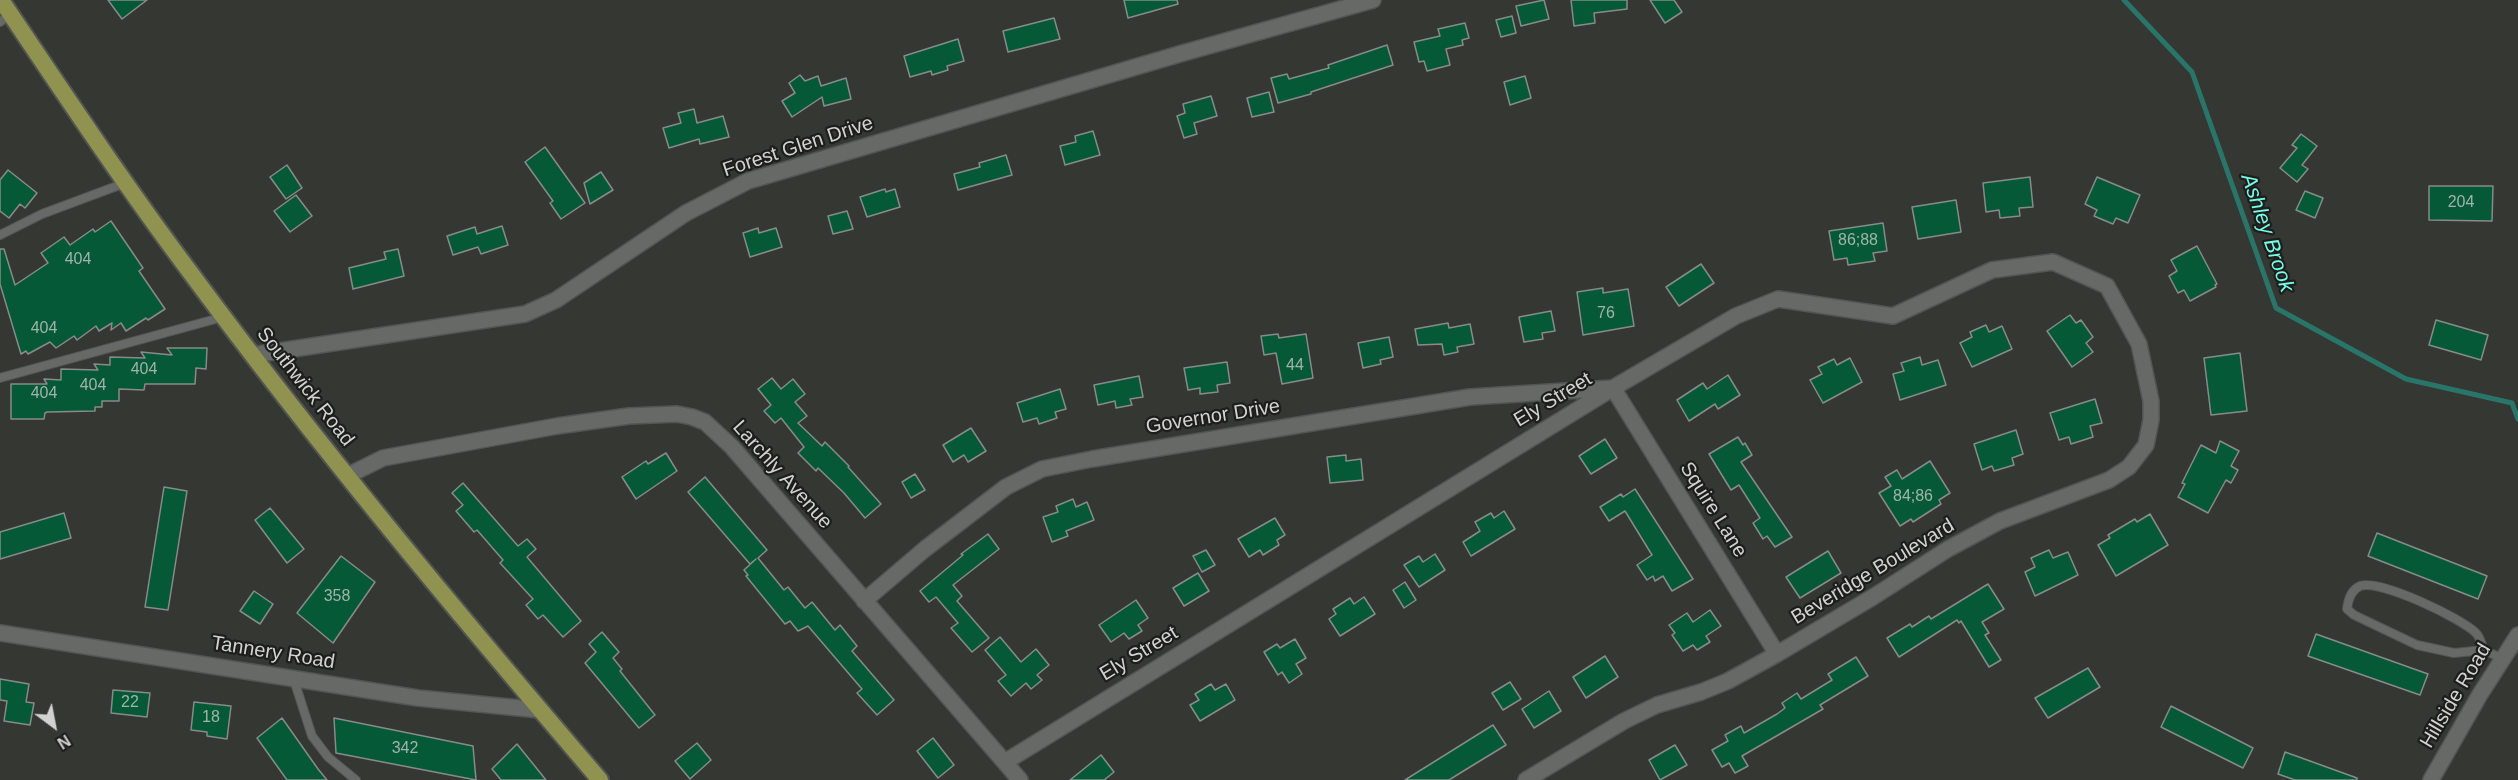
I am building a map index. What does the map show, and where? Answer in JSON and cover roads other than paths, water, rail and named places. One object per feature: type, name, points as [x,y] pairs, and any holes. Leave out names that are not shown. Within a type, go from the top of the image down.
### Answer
[{"type":"highway","name":"Southwick Road","points":[[4,12],[125,183],[347,476],[600,780]]},
{"type":"street","name":"Forest Glen Drive","points":[[254,355],[525,314],[556,300],[686,213],[748,181],[1183,53],[1373,0]]},
{"type":"street","name":"Ely Street","points":[[1005,762],[1613,388],[1736,316],[1778,299],[1893,316],[1992,270],[2053,262],[2107,286],[2139,344]]},
{"type":"street","name":"Beveridge Boulevard","points":[[1526,780],[1624,721],[1657,705],[1728,681],[1778,654],[1989,526],[2109,480],[2129,466],[2146,445],[2151,420],[2150,387],[2139,344]]},
{"type":"street","name":"Governor Drive","points":[[864,601],[925,549],[1006,487],[1042,469],[1470,397],[1613,388]]},
{"type":"street","name":"Squire Lane","points":[[1613,388],[1778,654]]},
{"type":"street","name":"Larchly Avenue","points":[[347,476],[383,458],[557,426],[628,416],[676,414],[705,422],[732,447],[1020,780]]},
{"type":"street","name":"Tannery Road","points":[[0,633],[418,698],[540,710]]},
{"type":"street","name":"Hillside Road","points":[[2431,780],[2518,635]]},
{"type":"lane","points":[[0,235],[42,214],[125,183]]},
{"type":"lane","points":[[0,378],[224,316]]},
{"type":"lane","points":[[2484,650],[2478,634],[2445,613],[2392,590],[2372,584],[2358,587],[2349,597],[2348,609],[2354,615],[2417,645],[2454,653],[2484,650],[2503,659]]},
{"type":"lane","points":[[293,677],[312,736],[328,757],[356,780]]},
{"type":"waterway","name":"Ashley Brook","points":[[2124,0],[2192,72],[2276,308],[2406,379],[2512,403],[2518,419]]}]
